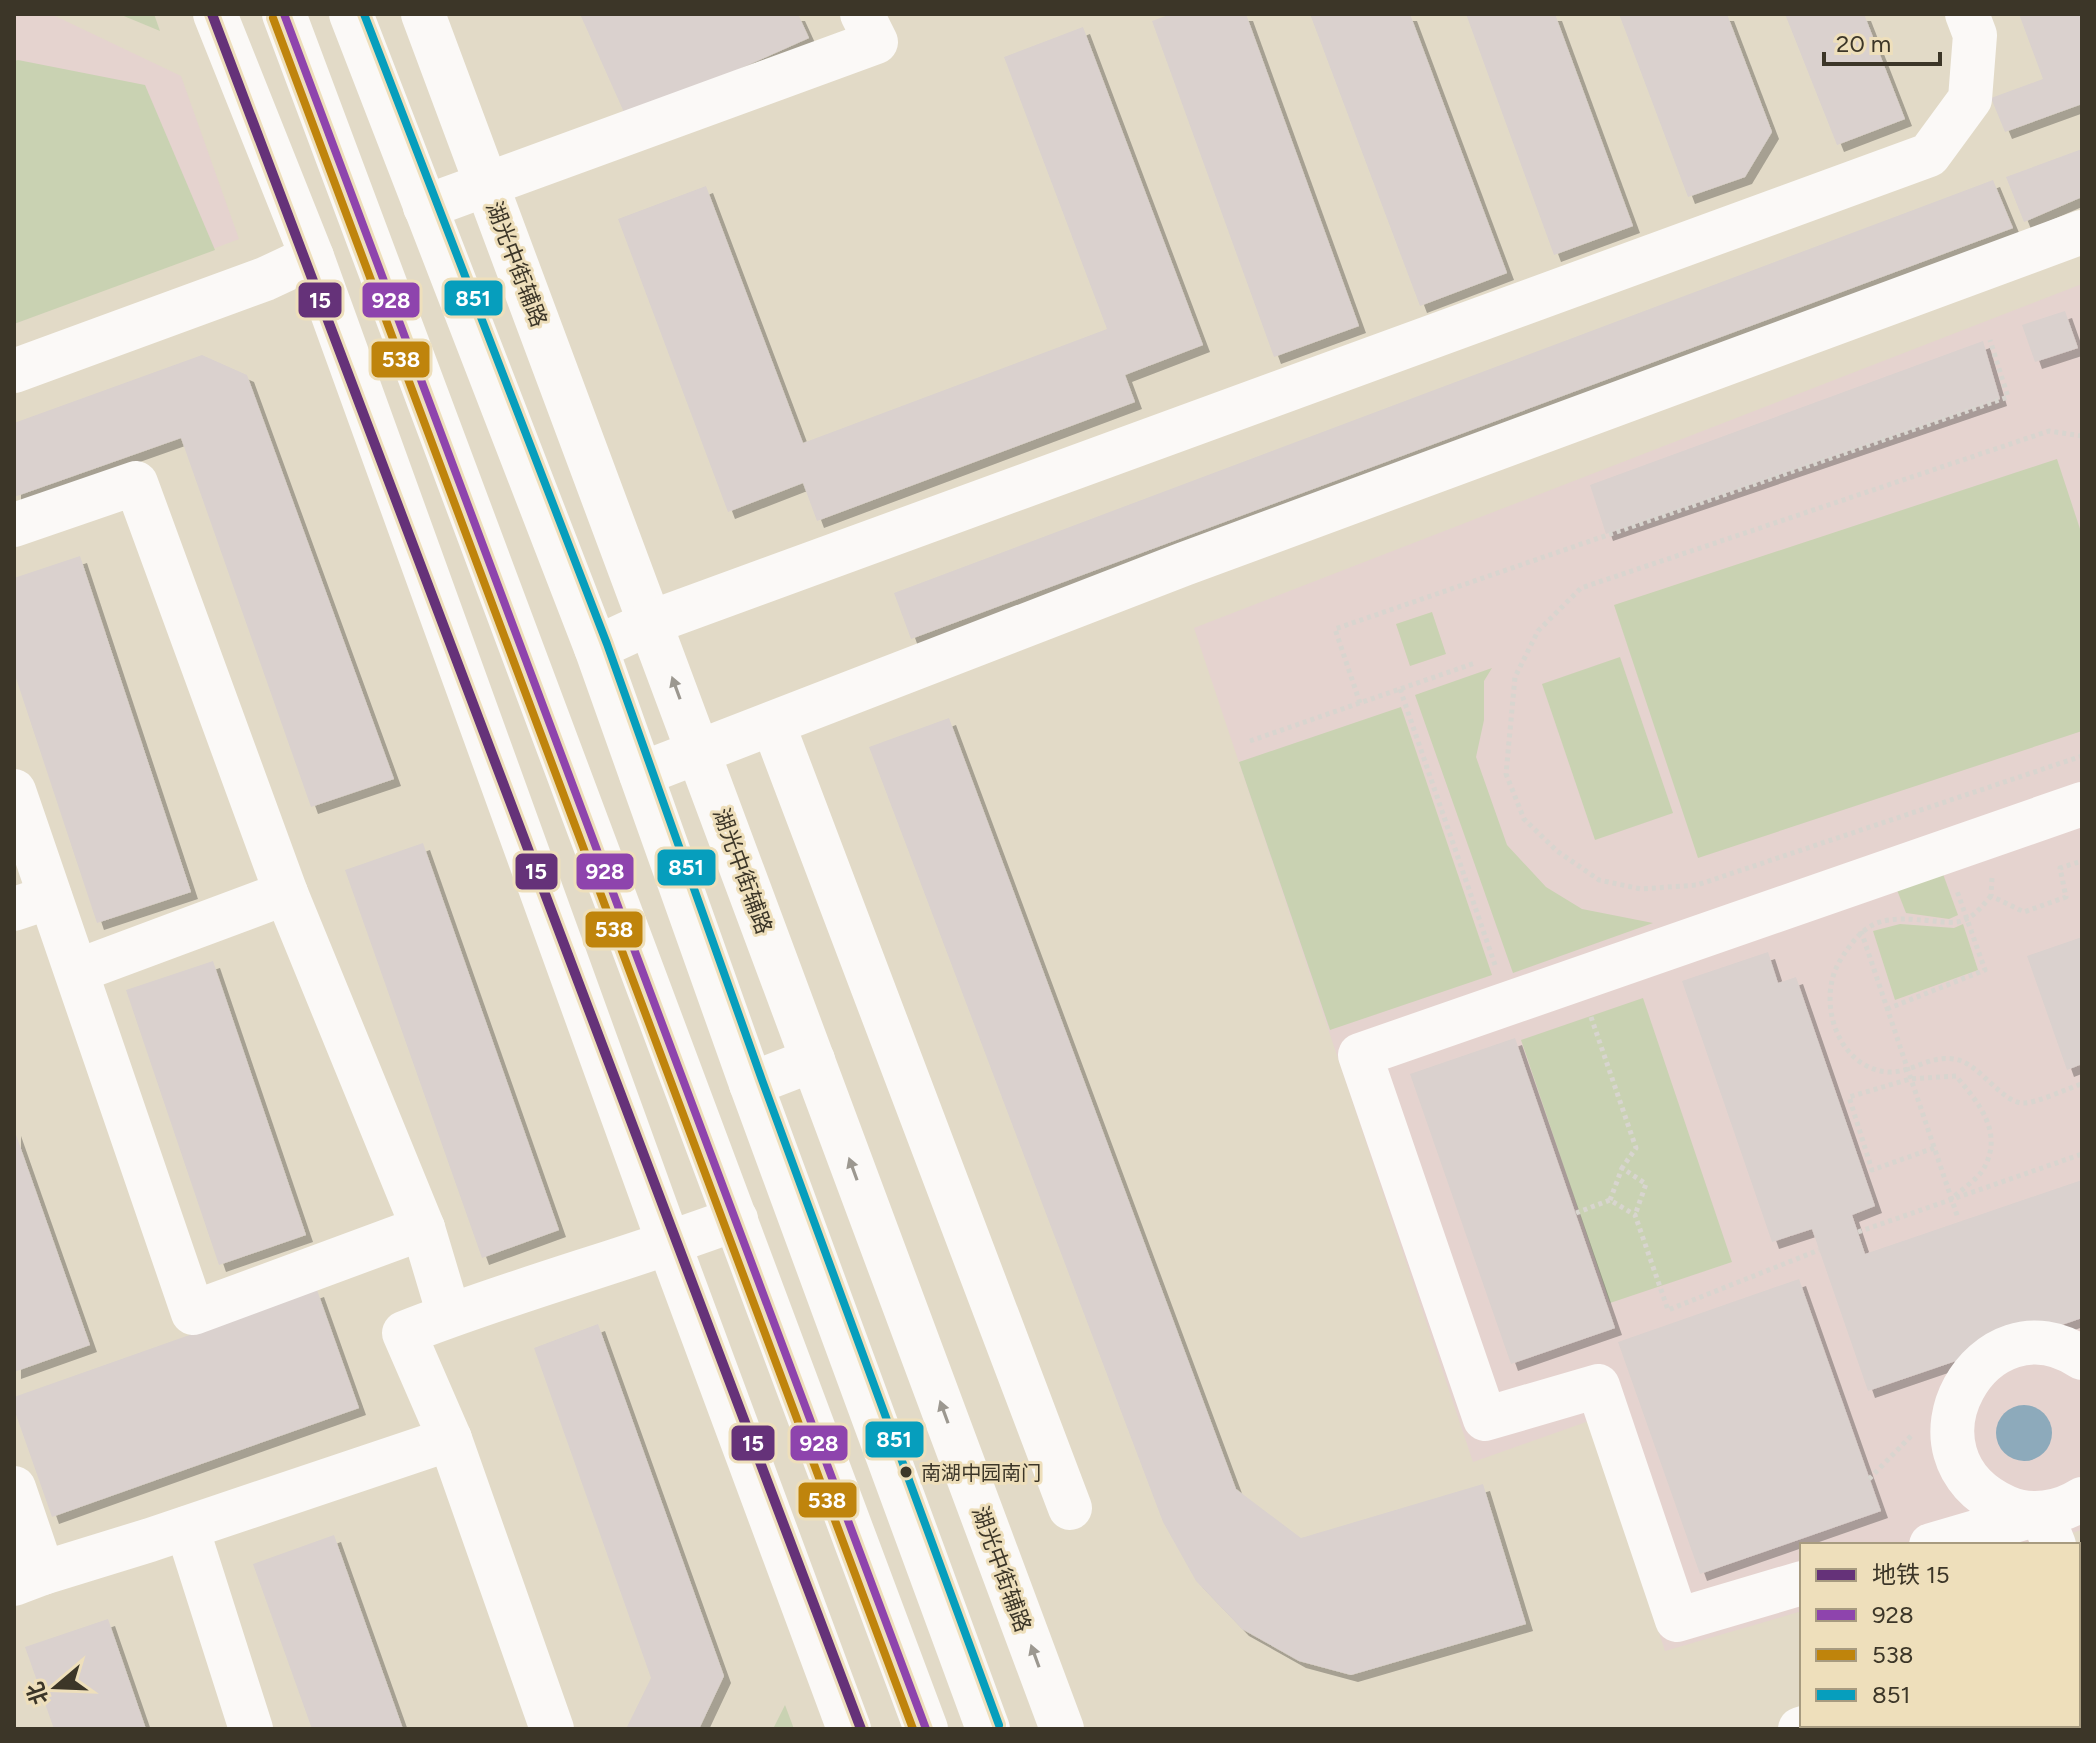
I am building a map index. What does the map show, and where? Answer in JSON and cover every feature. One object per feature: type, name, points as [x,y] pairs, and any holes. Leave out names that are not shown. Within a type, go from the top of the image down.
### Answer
[{"type":"street","points":[[215,14],[312,257],[669,1244],[849,1729]]},
{"type":"street","points":[[284,14],[926,1729]]},
{"type":"street","points":[[351,14],[596,648],[751,1084],[988,1729]]},
{"type":"street","name":"湖光中街辅路","points":[[423,14],[1062,1729]]},
{"type":"street","points":[[425,207],[876,42],[862,14]]},
{"type":"street","points":[[596,648],[652,622],[1929,155],[1970,99],[1975,35],[1967,14]]},
{"type":"street","points":[[641,774],[1184,564],[2082,232]]},
{"type":"street","points":[[14,371],[265,279],[312,257]]},
{"type":"street","points":[[14,525],[136,483],[286,893],[423,1228],[449,1315]]},
{"type":"street","points":[[773,724],[1070,1508]]},
{"type":"street","points":[[14,791],[32,903],[77,971],[193,1313],[423,1228]]},
{"type":"street","points":[[1800,1584],[1677,1620],[1598,1386],[1485,1419],[1360,1055],[2082,804]]},
{"type":"street","points":[[77,971],[286,893]]},
{"type":"street","points":[[751,1084],[813,1060]]},
{"type":"street","points":[[552,1729],[450,1439],[404,1333],[449,1315],[669,1244],[736,1219]]},
{"type":"street","points":[[2047,1529],[1991,1500],[1971,1483],[1958,1460],[1952,1435],[1955,1408],[1962,1387],[1976,1369],[1994,1355],[2015,1346],[2043,1344],[2071,1351],[2082,1358]]},
{"type":"street","points":[[14,1488],[28,1578],[450,1439]]},
{"type":"street","points":[[1946,1543],[2047,1529],[2082,1499]]},
{"type":"street","points":[[187,1528],[251,1729]]},
{"type":"path","points":[[1360,703],[1335,629],[2008,397],[1990,340]]},
{"type":"path","points":[[2082,436],[2049,431],[1581,588],[1538,631],[1515,677],[1506,774],[1524,819],[1557,851],[1599,880],[1641,889],[1697,885],[2082,756]]},
{"type":"path","points":[[1250,741],[1475,663]]},
{"type":"path","points":[[1400,689],[1508,1004]]},
{"type":"path","points":[[1978,841],[1992,879],[1991,896],[1966,919],[1945,922],[1899,917],[1873,924],[1838,962],[1828,1002],[1832,1021],[1845,1047],[1868,1067],[1884,1072],[1900,1072],[1937,1060],[1955,1058],[1977,1071],[2011,1100],[2024,1104],[2082,1084]]},
{"type":"path","points":[[1991,896],[2024,912],[2066,897],[2060,868],[2082,861]]},
{"type":"path","points":[[1887,1009],[1985,970],[1953,879]]},
{"type":"path","points":[[1846,887],[1958,1218]]},
{"type":"path","points":[[1576,1213],[1610,1200],[1622,1168],[1636,1148],[1578,980]]},
{"type":"path","points":[[1934,1148],[1872,1170],[1849,1097],[1910,1079],[1956,1076],[1989,1122],[1991,1140],[1984,1169],[1951,1199]]},
{"type":"path","points":[[1858,1232],[2082,1154]]},
{"type":"path","points":[[1622,1168],[1646,1184],[1635,1215],[1668,1310],[1819,1250]]},
{"type":"path","points":[[1610,1200],[1635,1215]]},
{"type":"shaded area","points":[[14,14],[51,14],[181,76],[239,239],[14,324]]},
{"type":"shaded area","points":[[2082,284],[2082,1530],[2039,1543],[1800,1543],[1800,1612],[1665,1651],[1589,1421],[1473,1462],[1194,628]]},
{"type":"green space","points":[[119,14],[154,14],[160,31]]},
{"type":"green space","points":[[14,61],[145,85],[215,250],[14,324]]},
{"type":"green space","points":[[2057,459],[2082,535],[2082,731],[1698,858],[1614,605]]},
{"type":"green space","points":[[1432,612],[1446,654],[1410,666],[1396,624]]},
{"type":"green space","points":[[1620,657],[1673,813],[1595,840],[1542,684]]},
{"type":"green space","points":[[1492,668],[1484,681],[1484,720],[1476,757],[1507,845],[1546,887],[1582,909],[1653,923],[1513,973],[1415,695]]},
{"type":"green space","points":[[1401,707],[1492,975],[1330,1030],[1239,762]]},
{"type":"green space","points":[[1943,874],[1958,915],[1949,919],[1906,913],[1897,890]]},
{"type":"green space","points":[[1900,924],[1954,928],[1963,924],[1978,970],[1895,1000],[1873,931]]},
{"type":"green space","points":[[1643,998],[1732,1262],[1610,1303],[1521,1040]]},
{"type":"green space","points":[[785,1705],[794,1729],[773,1729]]},
{"type":"water","points":[[2024,1405],[2044,1413],[2052,1433],[2044,1453],[2024,1461],[2004,1453],[1996,1433],[2004,1413]]},
{"type":"building","points":[[580,14],[798,14],[809,38],[627,119]]},
{"type":"building","points":[[1171,14],[1246,14],[1359,326],[1274,357],[1152,21]]},
{"type":"building","points":[[1310,14],[1410,14],[1507,273],[1420,306]]},
{"type":"building","points":[[1466,14],[1555,14],[1633,226],[1554,255]]},
{"type":"building","points":[[1619,14],[1727,14],[1772,132],[1745,177],[1688,197]]},
{"type":"building","points":[[1785,14],[1864,14],[1905,119],[1837,145]]},
{"type":"building","points":[[2019,14],[2082,14],[2082,104],[2005,132],[1991,98],[2043,79]]},
{"type":"building","points":[[1083,27],[1203,345],[1125,375],[1135,402],[817,521],[803,483],[728,512],[618,219],[706,186],[803,443],[1107,329],[1004,57]]},
{"type":"building","points":[[2082,149],[2082,197],[2024,222],[2006,177]]},
{"type":"building","points":[[1993,180],[2013,228],[911,639],[894,593]]},
{"type":"building","points":[[2065,311],[2078,348],[2035,362],[2022,325]]},
{"type":"building","points":[[1983,341],[2000,399],[1606,534],[1590,485]]},
{"type":"building","points":[[202,355],[247,375],[394,779],[311,807],[181,438],[14,497],[14,423]]},
{"type":"building","points":[[80,556],[191,892],[97,923],[14,672],[14,578]]},
{"type":"building","points":[[949,718],[1236,1489],[1301,1538],[1483,1484],[1526,1624],[1351,1675],[1299,1661],[1242,1629],[1196,1581],[1163,1522],[869,747]]},
{"type":"building","points":[[423,843],[559,1230],[482,1258],[345,870]]},
{"type":"building","points":[[2082,937],[2082,1064],[2067,1070],[2027,956]]},
{"type":"building","points":[[1768,952],[1778,983],[1796,977],[1875,1206],[1852,1215],[1865,1254],[2082,1180],[2082,1318],[1868,1391],[1812,1229],[1772,1242],[1682,981]]},
{"type":"building","points":[[213,961],[306,1235],[219,1265],[126,990]]},
{"type":"building","points":[[1515,1038],[1615,1328],[1511,1364],[1410,1074]]},
{"type":"building","points":[[14,1129],[90,1345],[14,1372]]},
{"type":"building","points":[[1799,1279],[1881,1511],[1700,1574],[1618,1342]]},
{"type":"building","points":[[317,1290],[359,1408],[52,1517],[14,1409],[14,1397]]},
{"type":"building","points":[[598,1324],[724,1676],[699,1729],[626,1729],[651,1678],[534,1348]]},
{"type":"building","points":[[334,1535],[403,1729],[312,1729],[253,1564]]},
{"type":"building","points":[[108,1619],[146,1729],[54,1729],[25,1647]]},
{"type":"metro line","name":"15","points":[[212,14],[861,1729]]},
{"type":"transit line","name":"928","points":[[284,14],[926,1729]]},
{"type":"transit line","name":"851","points":[[364,14],[607,644],[762,1080],[999,1725]]},
{"type":"transit line","name":"538","points":[[273,18],[913,1729]]},
{"type":"place","name":"南湖中园南门","points":[[906,1472]]}]
